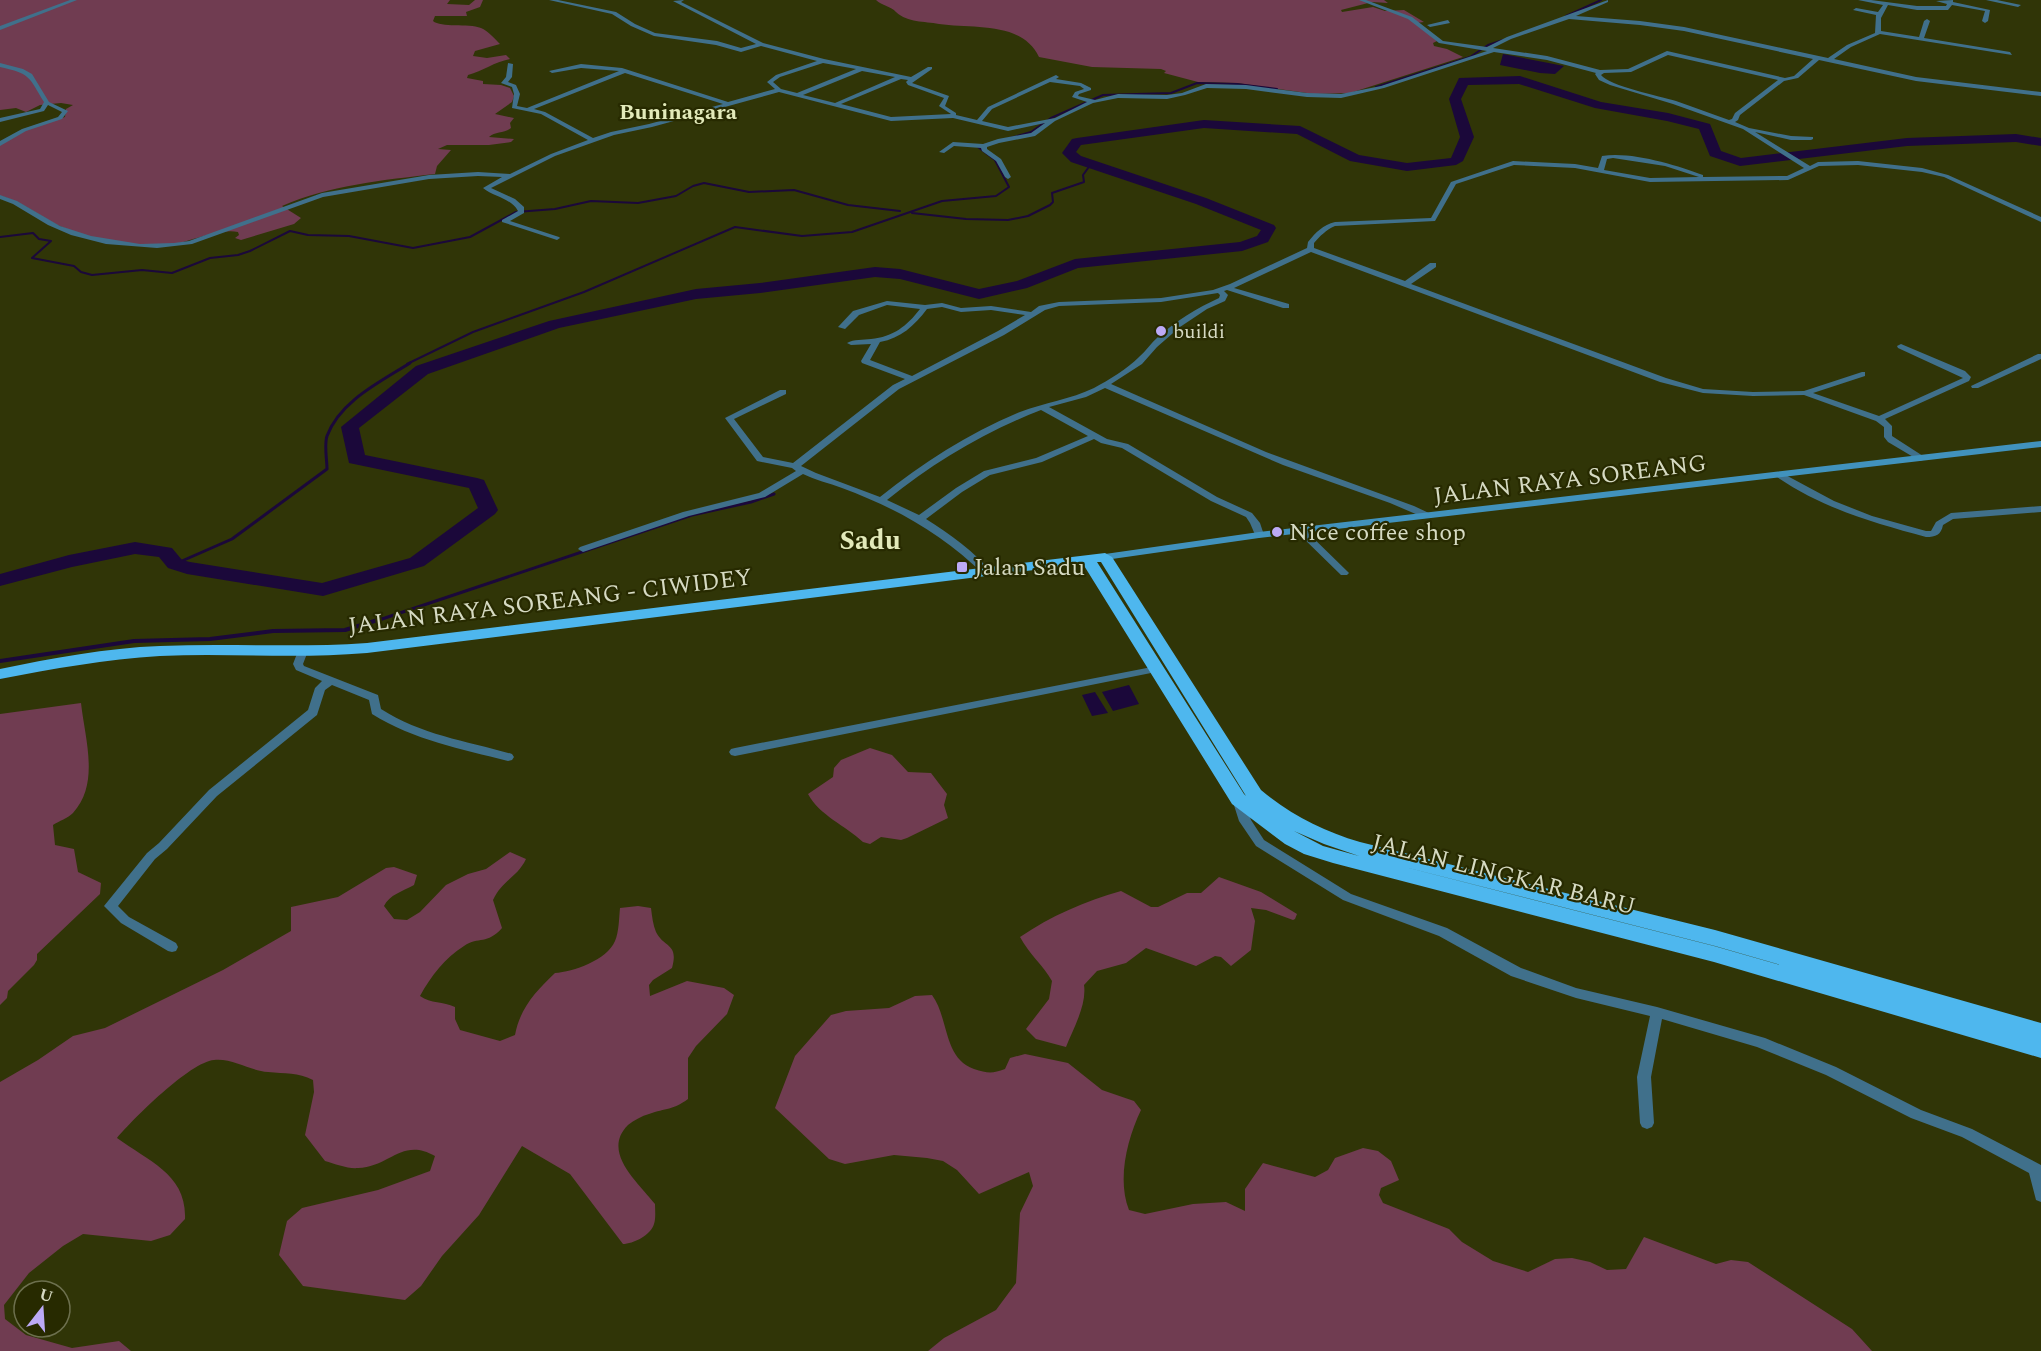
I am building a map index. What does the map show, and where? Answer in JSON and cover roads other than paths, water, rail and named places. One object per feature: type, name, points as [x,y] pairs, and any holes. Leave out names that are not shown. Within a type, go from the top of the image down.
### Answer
[{"type":"highway","name":"JALAN RAYA SOREANG - CIWIDEY","points":[[0,674],[127,653],[165,651],[329,652],[367,648],[1097,558]]},
{"type":"highway","name":"JALAN LINGKAR BARU","points":[[1097,558],[1157,669],[1238,799],[1272,826],[1314,850],[1714,954],[2041,1049]]},
{"type":"highway","name":"JALAN LINGKAR BARU","points":[[1097,558],[1255,795],[1279,815],[1309,832],[1371,852],[1715,938],[2041,1032]]},
{"type":"main road","name":"JALAN RAYA SOREANG","points":[[1097,558],[1259,535],[2041,444]]},
{"type":"street","points":[[0,28],[75,0]]},
{"type":"street","points":[[551,0],[614,13],[633,26],[654,34],[717,43],[741,50],[761,44]]},
{"type":"street","points":[[677,0],[761,44],[824,61],[912,79]]},
{"type":"street","points":[[1361,0],[1397,12],[1429,32],[1440,42],[1556,60],[1600,72],[1629,71],[1667,53],[1782,80],[1791,80],[1816,59],[1826,59],[1878,32],[2010,54]]},
{"type":"street","points":[[1860,0],[1915,7],[1941,4],[1988,10],[1985,21]]},
{"type":"street","points":[[1988,0],[2018,5]]},
{"type":"street","points":[[558,238],[504,221],[522,210],[518,203],[486,188],[553,155],[592,140],[779,90],[891,119],[953,117],[1014,129],[1049,121],[1092,101],[1118,96],[1167,97],[1206,86],[1246,87],[1307,95],[1352,95],[1382,87],[1490,49],[1509,38],[1569,17],[1603,1]]},
{"type":"street","points":[[1878,32],[1878,14],[1886,4]]},
{"type":"street","points":[[1397,5],[1430,25],[1448,22]]},
{"type":"street","points":[[1856,10],[1878,14]]},
{"type":"street","points":[[1569,17],[1684,29],[1916,79],[2041,94]]},
{"type":"street","points":[[1921,39],[1927,21]]},
{"type":"street","points":[[1429,32],[1430,25]]},
{"type":"street","points":[[779,90],[770,81],[778,76],[824,61]]},
{"type":"street","points":[[510,64],[509,77],[504,83],[513,86],[518,94],[514,107],[543,113],[592,140]]},
{"type":"street","points":[[0,65],[21,70],[30,75],[46,103],[64,109],[63,116],[24,130],[0,144]]},
{"type":"street","points":[[552,71],[581,66],[625,71],[726,103]]},
{"type":"street","points":[[930,68],[909,82],[947,97],[942,106],[952,112],[953,117]]},
{"type":"street","points":[[797,95],[861,69]]},
{"type":"street","points":[[526,110],[625,71]]},
{"type":"street","points":[[1600,72],[1598,74],[1601,79],[1612,84],[1745,128],[1791,138],[1811,138]]},
{"type":"street","points":[[835,106],[900,77]]},
{"type":"street","points":[[977,123],[990,108],[1056,77]]},
{"type":"street","points":[[1049,80],[1081,85],[1089,89],[1074,97],[1092,101]]},
{"type":"street","points":[[1730,123],[1735,120],[1737,114],[1782,80]]},
{"type":"street","points":[[0,120],[42,110],[46,103]]},
{"type":"street","points":[[942,152],[956,144],[981,146],[1034,135],[1049,121]]},
{"type":"street","points":[[1745,128],[1809,168]]},
{"type":"street","points":[[981,146],[999,160],[1008,177]]},
{"type":"street","points":[[1601,170],[1604,157],[1612,156],[1666,165],[1707,178]]},
{"type":"street","points":[[1311,249],[1310,243],[1328,227],[1335,224],[1433,220],[1453,183],[1513,163],[1540,162],[1646,179],[1788,178],[1818,164],[1842,162],[1887,165],[1953,177],[2041,220]]},
{"type":"street","points":[[0,197],[11,200],[58,227],[78,235],[150,248],[190,243],[322,195],[429,177],[478,174],[511,176]]},
{"type":"street","points":[[583,549],[686,514],[762,495],[799,468],[896,387],[1017,324],[1042,308],[1059,304],[1161,300],[1223,290],[1311,249],[1663,380],[1695,389],[1753,394],[1805,393],[1863,374]]},
{"type":"street","points":[[1406,284],[1433,265]]},
{"type":"street","points":[[1223,290],[1286,306]]},
{"type":"street","points":[[881,500],[915,474],[969,440],[1042,407],[1081,397],[1105,385],[1140,361],[1155,344],[1207,305],[1222,299],[1223,290]]},
{"type":"street","points":[[842,327],[856,313],[870,307],[893,303],[925,307],[942,305],[961,310],[992,308],[1031,314]]},
{"type":"street","points":[[851,343],[876,342],[894,337],[913,322],[925,307]]},
{"type":"street","points":[[876,342],[865,361],[913,379]]},
{"type":"street","points":[[1879,419],[1961,383],[1967,377],[1901,346]]},
{"type":"street","points":[[1975,386],[2041,356]]},
{"type":"street","points":[[1105,385],[1167,409],[1219,437],[1300,469],[1402,503],[1428,516]]},
{"type":"street","points":[[783,392],[729,418],[760,459],[799,468],[881,500],[920,519],[967,551],[987,573]]},
{"type":"street","points":[[1805,393],[1879,419],[1888,426],[1888,437],[1891,440],[1920,459]]},
{"type":"street","points":[[1042,407],[1104,441],[1125,446],[1156,462],[1214,500],[1249,515],[1259,535]]},
{"type":"street","points":[[920,519],[959,490],[987,473],[1039,460],[1094,436]]},
{"type":"street","points":[[1780,475],[1799,490],[1926,534],[1933,534],[1937,531],[1939,524],[1951,516],[2041,509]]},
{"type":"street","points":[[1301,531],[1344,573]]},
{"type":"street","points":[[303,651],[298,664],[300,668],[374,698],[376,711],[424,734],[508,757]]},
{"type":"street","points":[[735,752],[1157,669]]},
{"type":"street","points":[[172,947],[125,920],[110,906],[151,856],[213,794],[313,712],[320,688],[331,680]]},
{"type":"street","points":[[1238,799],[1245,821],[1260,843],[1347,897],[1443,933],[1516,972],[1576,993],[1657,1012],[1760,1042],[1832,1071],[1916,1114],[1967,1133],[2038,1170],[2041,1195]]},
{"type":"street","points":[[1647,1123],[1644,1077],[1657,1012]]},
{"type":"waterway","points":[[1566,16],[1601,0]]},
{"type":"waterway","points":[[1376,87],[1470,57],[1488,45],[1503,40]]},
{"type":"waterway","points":[[0,580],[69,561],[135,548],[165,552],[175,564],[187,568],[323,590],[417,562],[488,510],[477,484],[356,459],[350,427],[422,370],[555,324],[696,294],[760,288],[875,272],[900,274],[979,294],[1021,285],[1075,264],[1242,246],[1263,239],[1269,228],[1201,201],[1076,159],[1069,153],[1077,142],[1204,124],[1300,130],[1355,158],[1407,167],[1456,161],[1467,137],[1455,99],[1463,81],[1520,80],[1599,105],[1668,117],[1705,127],[1715,153],[1740,162],[1907,142],[2016,138],[2041,142]]},
{"type":"waterway","points":[[407,364],[473,332],[584,292],[735,227],[802,236],[852,232],[942,201],[996,196],[1009,187],[995,160],[978,147],[1031,132],[1051,118],[1103,95],[1171,93],[1197,83],[1237,84],[1277,89]]},
{"type":"waterway","points":[[912,213],[966,219],[1008,220],[1028,216],[1050,205],[1053,202],[1052,193],[1084,182],[1083,175],[1091,164]]},
{"type":"waterway","points":[[0,237],[33,233],[39,239],[51,241],[32,258],[74,266],[81,272],[92,275],[142,270],[172,273],[210,258],[238,255],[250,251],[290,231],[308,235],[349,236],[413,248],[470,237],[516,212],[555,209],[591,201],[638,203],[676,196],[693,186],[704,183],[749,192],[794,190],[848,205],[900,211]]},
{"type":"waterway","points":[[175,564],[232,539],[327,469],[326,440],[341,412],[374,385],[410,363]]},
{"type":"waterway","points":[[376,621],[692,515],[751,502],[774,494]]},
{"type":"waterway","points":[[0,661],[134,641],[210,639],[273,631],[345,630],[381,619]]},
{"type":"place","name":"buildi","points":[[1161,331]]},
{"type":"place","name":"Nice coffee shop","points":[[1277,532]]},
{"type":"place","name":"Jalan Sadu","points":[[962,567]]},
{"type":"district","name":"Buninagara","points":[[678,111]]},
{"type":"district","name":"Sadu","points":[[870,540]]}]
